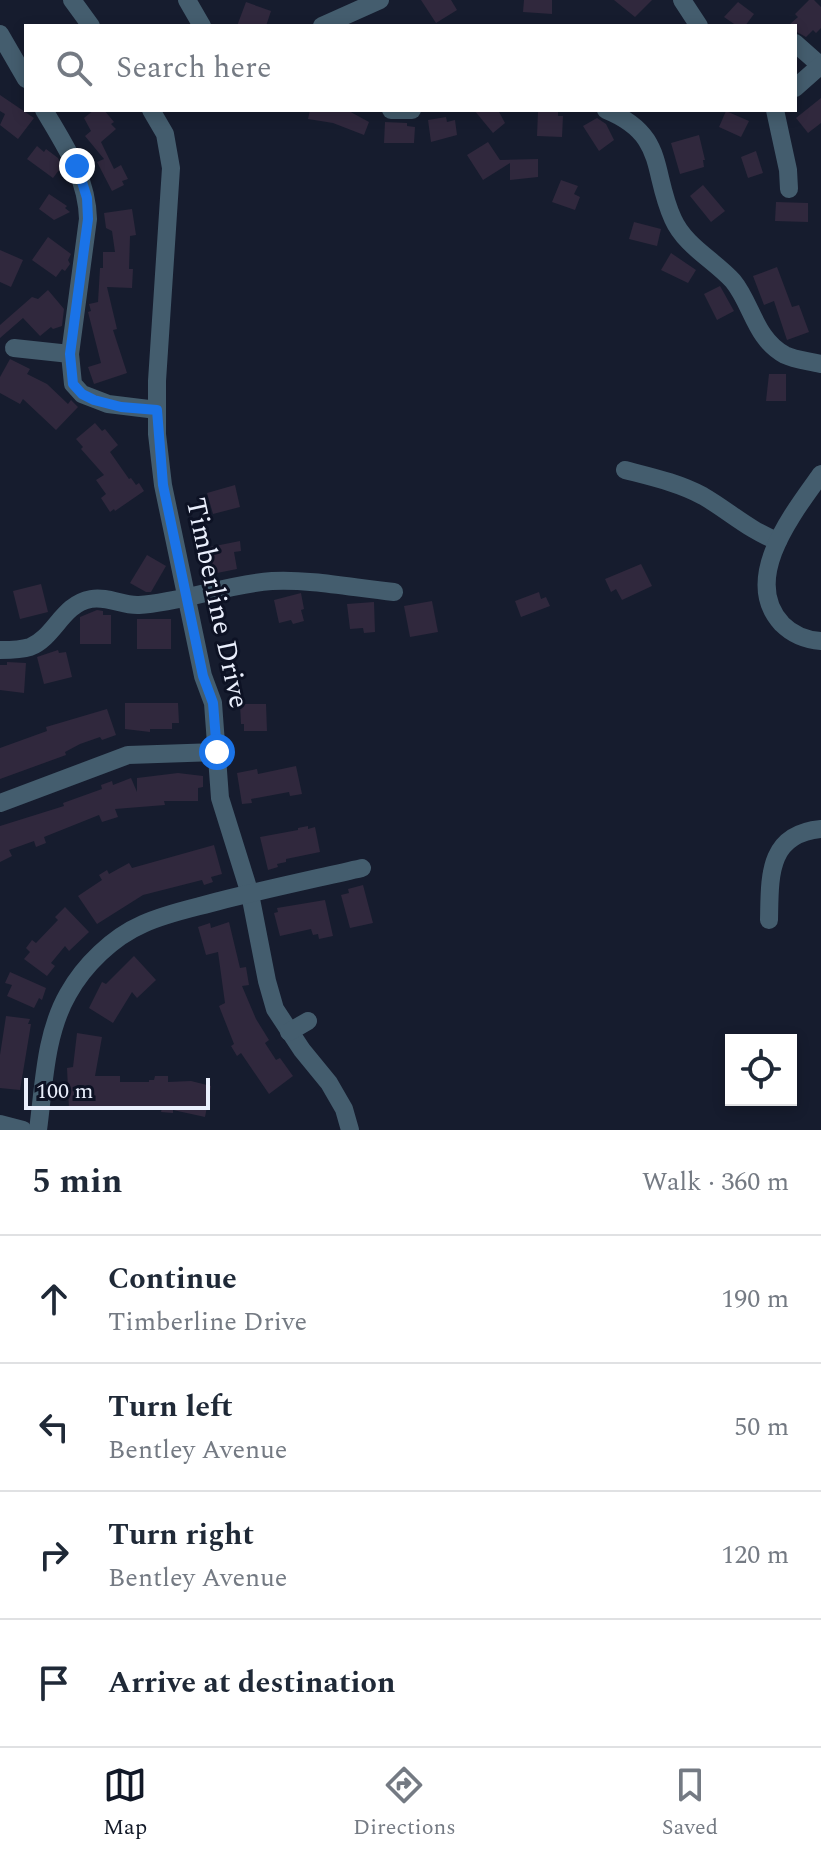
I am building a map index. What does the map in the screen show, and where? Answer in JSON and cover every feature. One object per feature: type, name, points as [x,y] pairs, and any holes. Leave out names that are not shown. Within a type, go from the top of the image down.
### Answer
[{"type":"street","points":[[72,0],[90,24]]},
{"type":"street","points":[[187,0],[201,24]]},
{"type":"street","points":[[324,24],[340,8],[380,0]]},
{"type":"street","points":[[682,0],[698,24]]},
{"type":"street","points":[[0,34],[24,76]]},
{"type":"street","points":[[797,45],[821,65],[797,86]]},
{"type":"street","points":[[45,112],[77,166],[87,198],[88,219],[70,354],[73,384],[82,394],[121,407],[157,410]]},
{"type":"street","name":"Timberline Drive","points":[[152,112],[165,134],[171,168],[157,410],[163,485],[203,676],[213,703],[220,798],[250,894],[275,1009],[329,1083],[344,1109],[350,1130]]},
{"type":"street","points":[[610,112],[624,118],[649,143],[673,220],[689,242],[736,284],[757,328],[786,356],[821,364]]},
{"type":"street","points":[[775,112],[789,189]]},
{"type":"street","points":[[14,348],[70,354]]},
{"type":"street","points":[[625,470],[704,497],[746,526],[778,541]]},
{"type":"street","points":[[821,474],[778,541],[766,580],[769,604],[774,614],[799,637],[821,641]]},
{"type":"street","points":[[0,650],[30,647],[43,639],[65,613],[89,599],[102,598],[141,605],[272,581],[394,592]]},
{"type":"street","points":[[0,803],[128,755],[217,752]]},
{"type":"street","points":[[769,920],[771,875],[776,856],[787,840],[810,830],[821,829]]},
{"type":"street","points":[[38,1130],[54,1028],[67,994],[86,968],[113,942],[141,924],[178,911],[362,868]]},
{"type":"street","points":[[289,1032],[308,1021]]},
{"type":"street","points":[[0,1124],[23,1130]]},
{"type":"building","points":[[421,0],[451,0],[457,10],[436,23]]},
{"type":"building","points":[[524,0],[552,0],[552,14],[523,12]]},
{"type":"building","points":[[614,0],[652,0],[635,17]]},
{"type":"building","points":[[809,0],[814,0],[821,7],[821,28],[816,33],[813,30],[806,37],[797,32],[797,24],[790,24],[798,17],[795,14]]},
{"type":"building","points":[[246,2],[271,11],[267,24],[238,24]]},
{"type":"building","points":[[738,2],[754,14],[746,24],[734,24],[724,17]]},
{"type":"building","points":[[0,95],[34,118],[18,139],[0,125],[5,114],[0,111]]},
{"type":"building","points":[[821,98],[821,123],[808,133],[796,118]]},
{"type":"building","points":[[92,112],[106,112],[114,122],[111,124],[116,129],[101,142],[114,169],[121,165],[128,179],[112,191],[97,162],[104,159],[85,136],[91,131],[84,118]]},
{"type":"building","points":[[310,112],[351,112],[369,122],[364,135],[333,123],[308,119]]},
{"type":"building","points":[[476,112],[499,112],[505,123],[493,133]]},
{"type":"building","points":[[538,112],[558,112],[558,116],[563,116],[562,137],[537,136]]},
{"type":"building","points":[[726,112],[749,121],[741,137],[719,127]]},
{"type":"building","points":[[446,117],[447,122],[455,120],[457,135],[431,142],[428,120]]},
{"type":"building","points":[[597,118],[606,124],[614,140],[599,151],[583,126]]},
{"type":"building","points":[[385,122],[407,123],[407,126],[415,127],[414,143],[384,143]]},
{"type":"building","points":[[699,135],[704,167],[680,174],[671,143]]},
{"type":"building","points":[[488,142],[500,160],[538,159],[538,177],[510,180],[510,163],[483,180],[467,155]]},
{"type":"building","points":[[37,146],[58,158],[62,166],[53,178],[27,159]]},
{"type":"building","points":[[756,151],[763,173],[748,178],[741,157]]},
{"type":"building","points":[[561,180],[578,186],[574,194],[580,197],[575,210],[552,202]]},
{"type":"building","points":[[703,185],[725,211],[711,222],[690,196]]},
{"type":"building","points":[[49,194],[67,206],[65,208],[70,212],[54,220],[39,209]]},
{"type":"building","points":[[776,202],[808,203],[808,222],[775,221]]},
{"type":"building","points":[[132,209],[136,235],[130,236],[132,288],[107,287],[117,329],[113,330],[127,373],[94,384],[88,367],[101,363],[88,312],[91,311],[89,304],[98,302],[103,252],[115,252],[112,231],[106,228],[104,213]]},
{"type":"building","points":[[634,222],[661,229],[657,246],[629,239]]},
{"type":"building","points":[[48,237],[71,254],[70,264],[56,277],[32,260]]},
{"type":"building","points":[[0,250],[23,260],[11,287],[0,282]]},
{"type":"building","points":[[671,253],[696,270],[688,283],[661,270]]},
{"type":"building","points":[[777,267],[792,307],[799,305],[809,332],[787,340],[774,301],[764,305],[753,276]]},
{"type":"building","points":[[720,286],[734,311],[717,320],[704,294]]},
{"type":"building","points":[[48,290],[64,309],[62,326],[51,327],[40,336],[23,318],[0,338],[0,325],[32,297],[38,299]]},
{"type":"building","points":[[10,359],[30,369],[27,374],[47,384],[68,404],[71,400],[78,407],[56,430],[23,399],[20,404],[0,393],[0,377]]},
{"type":"building","points":[[769,374],[786,374],[786,401],[766,401]]},
{"type":"building","points":[[95,423],[102,431],[105,429],[118,445],[110,452],[129,479],[136,485],[139,483],[144,491],[110,512],[101,498],[106,494],[96,480],[104,475],[76,439]]},
{"type":"building","points":[[235,485],[240,507],[213,514],[207,493]]},
{"type":"building","points":[[240,541],[241,551],[234,552],[237,569],[212,574],[208,557],[212,556],[210,547]]},
{"type":"building","points":[[147,555],[166,566],[151,592],[130,583]]},
{"type":"building","points":[[641,564],[652,586],[622,600],[616,589],[611,592],[605,579]]},
{"type":"building","points":[[41,584],[48,612],[20,619],[13,591]]},
{"type":"building","points":[[539,592],[541,599],[546,597],[550,606],[521,617],[515,601]]},
{"type":"building","points":[[301,593],[304,621],[279,623],[274,600]]},
{"type":"building","points":[[432,601],[438,632],[410,637],[404,606]]},
{"type":"building","points":[[374,602],[375,632],[364,633],[363,628],[350,629],[347,604]]},
{"type":"building","points":[[97,610],[103,611],[103,615],[111,615],[111,644],[80,644],[80,617]]},
{"type":"building","points":[[137,619],[171,619],[171,649],[137,649]]},
{"type":"building","points":[[58,650],[59,653],[66,652],[72,677],[44,684],[37,657]]},
{"type":"building","points":[[7,662],[26,663],[24,693],[0,690],[0,665],[7,665]]},
{"type":"building","points":[[125,703],[178,703],[179,723],[172,723],[172,729],[150,729],[150,732],[125,729]]},
{"type":"building","points":[[240,704],[266,704],[267,731],[244,731]]},
{"type":"building","points":[[107,709],[116,735],[80,744],[65,752],[66,755],[0,779],[0,748],[47,731],[46,727]]},
{"type":"building","points":[[296,766],[302,794],[290,796],[289,792],[251,799],[252,803],[242,804],[237,773],[257,769],[258,774]]},
{"type":"building","points":[[178,773],[203,776],[203,787],[198,788],[198,801],[164,801],[165,805],[115,809],[118,817],[102,822],[99,815],[44,837],[46,843],[36,847],[34,841],[9,850],[12,856],[0,862],[0,826],[64,806],[63,803],[102,789],[101,785],[112,781],[113,785],[131,778],[137,792],[137,778]]},
{"type":"building","points":[[308,826],[308,829],[315,827],[320,852],[286,859],[286,862],[277,864],[278,867],[268,870],[260,837]]},
{"type":"building","points":[[214,845],[222,874],[211,877],[213,882],[204,885],[202,880],[143,895],[97,924],[78,896],[102,880],[99,875],[107,870],[109,874],[129,863],[132,868]]},
{"type":"building","points":[[363,885],[373,923],[350,928],[341,895],[349,893],[348,889]]},
{"type":"building","points":[[325,900],[333,936],[319,939],[311,929],[280,936],[274,913],[278,912],[277,908]]},
{"type":"building","points":[[65,907],[89,932],[69,951],[65,946],[51,963],[55,966],[47,976],[24,959],[30,952],[26,948],[32,940],[36,943],[58,920],[55,917]]},
{"type":"building","points":[[229,922],[240,968],[246,967],[249,985],[242,986],[269,1040],[265,1043],[276,1060],[280,1058],[293,1076],[269,1094],[241,1053],[237,1056],[231,1046],[234,1044],[219,1006],[225,1003],[218,952],[206,955],[198,927],[210,923],[211,928]]},
{"type":"building","points":[[134,956],[156,980],[137,998],[132,992],[113,1023],[89,1008],[102,982],[106,984]]},
{"type":"building","points":[[10,972],[46,988],[42,1000],[39,998],[34,1008],[7,996],[12,985],[5,983]]},
{"type":"building","points":[[6,1016],[30,1019],[28,1024],[31,1024],[20,1090],[0,1088],[0,1055]]},
{"type":"building","points":[[77,1033],[102,1037],[95,1076],[120,1076],[120,1082],[149,1082],[155,1076],[168,1076],[168,1082],[191,1081],[211,1086],[205,1117],[173,1110],[173,1113],[161,1112],[162,1108],[124,1106],[124,1110],[69,1109],[67,1068],[73,1067]]},
{"type":"route","points":[[77,166],[87,198],[88,219],[70,354],[73,384],[82,394],[94,400],[121,407],[157,410],[163,485],[203,676],[213,703],[217,752]]}]
